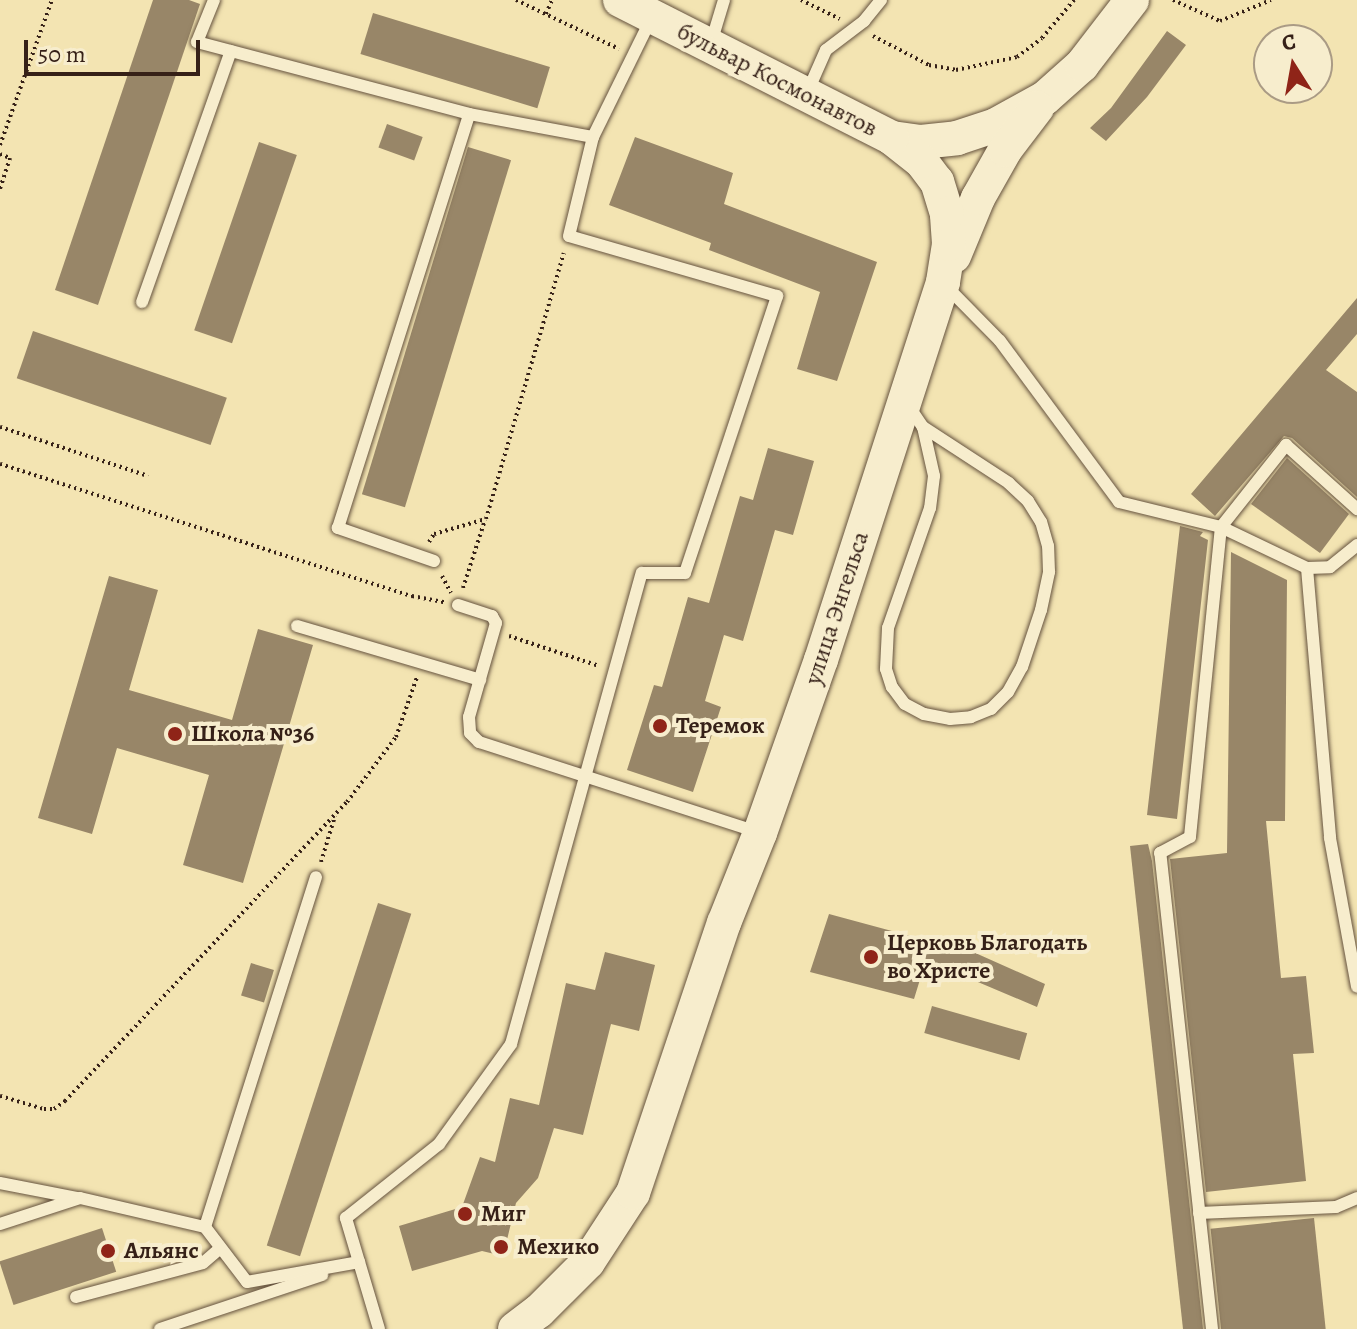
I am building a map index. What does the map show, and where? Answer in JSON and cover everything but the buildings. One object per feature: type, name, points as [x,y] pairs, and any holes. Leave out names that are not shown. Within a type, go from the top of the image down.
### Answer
[{"type":"street","name":"бульвар Космонавтов","points":[[620,0],[892,138]]},
{"type":"street","points":[[943,282],[978,198],[1005,150],[1045,98],[1082,65],[1132,0]]},
{"type":"street","points":[[892,138],[921,142],[957,138],[996,125],[1045,98]]},
{"type":"street","name":"улица Энгельса","points":[[515,1329],[539,1311],[588,1262],[633,1193],[724,923],[914,413],[943,282],[948,229],[937,182],[921,161],[892,138]]},
{"type":"lane","points":[[214,0],[197,42],[469,114],[593,137]]},
{"type":"lane","points":[[710,46],[724,0]]},
{"type":"lane","points":[[806,96],[826,50],[856,27],[881,0]]},
{"type":"lane","points":[[379,1329],[346,1218],[439,1144],[511,1044],[642,573],[685,573],[777,296],[569,236],[593,137],[652,16]]},
{"type":"lane","points":[[142,302],[231,51]]},
{"type":"lane","points":[[434,561],[338,528],[469,114]]},
{"type":"lane","points":[[943,282],[1000,341],[1119,502],[1221,527],[1307,568],[1330,567],[1357,545]]},
{"type":"lane","points":[[914,413],[1009,483],[1028,501],[1041,522],[1048,546],[1049,572],[1041,610],[1022,667],[1008,692],[991,709],[971,717],[950,719],[924,714],[905,704],[892,687],[886,669],[888,628],[930,508],[934,476],[914,413]]},
{"type":"lane","points":[[1212,1329],[1160,853],[1190,837],[1221,527],[1286,445],[1357,509]]},
{"type":"lane","points":[[1307,568],[1330,838],[1357,987]]},
{"type":"lane","points":[[458,605],[492,616],[495,631],[469,717],[470,733],[479,742],[760,833]]},
{"type":"lane","points":[[297,626],[480,680]]},
{"type":"lane","points":[[205,1227],[316,877]]},
{"type":"lane","points":[[0,1183],[205,1227],[247,1282],[359,1262]]},
{"type":"lane","points":[[0,1224],[80,1198]]},
{"type":"lane","points":[[1199,1213],[1336,1207],[1357,1198]]},
{"type":"lane","points":[[76,1297],[203,1263],[220,1248]]},
{"type":"lane","points":[[160,1329],[359,1262]]},
{"type":"path","points":[[0,145],[52,0]]},
{"type":"path","points":[[516,0],[634,56]]},
{"type":"path","points":[[546,14],[552,0]]},
{"type":"path","points":[[801,0],[929,65],[956,70],[1017,57],[1042,38],[1074,0]]},
{"type":"path","points":[[1173,0],[1220,21],[1271,0]]},
{"type":"path","points":[[0,154],[10,158],[0,189]]},
{"type":"path","points":[[458,605],[569,236]]},
{"type":"path","points":[[0,427],[148,476]]},
{"type":"path","points":[[0,464],[412,596],[458,605]]},
{"type":"path","points":[[458,605],[434,561],[429,543],[434,534],[486,519]]},
{"type":"path","points":[[495,631],[614,670]]},
{"type":"path","points":[[0,1096],[44,1109],[54,1109],[65,1101],[336,814],[396,737],[422,661]]},
{"type":"path","points":[[316,877],[336,814]]},
{"type":"place","name":"Теремок","points":[[660,726]]},
{"type":"place","name":"Школа №36","points":[[175,734]]},
{"type":"place","name":"Церковь Благодать во Христе","points":[[871,957]]},
{"type":"place","name":"Миг","points":[[465,1214]]},
{"type":"place","name":"Мехико","points":[[501,1247]]},
{"type":"place","name":"Альянс","points":[[108,1251]]}]
